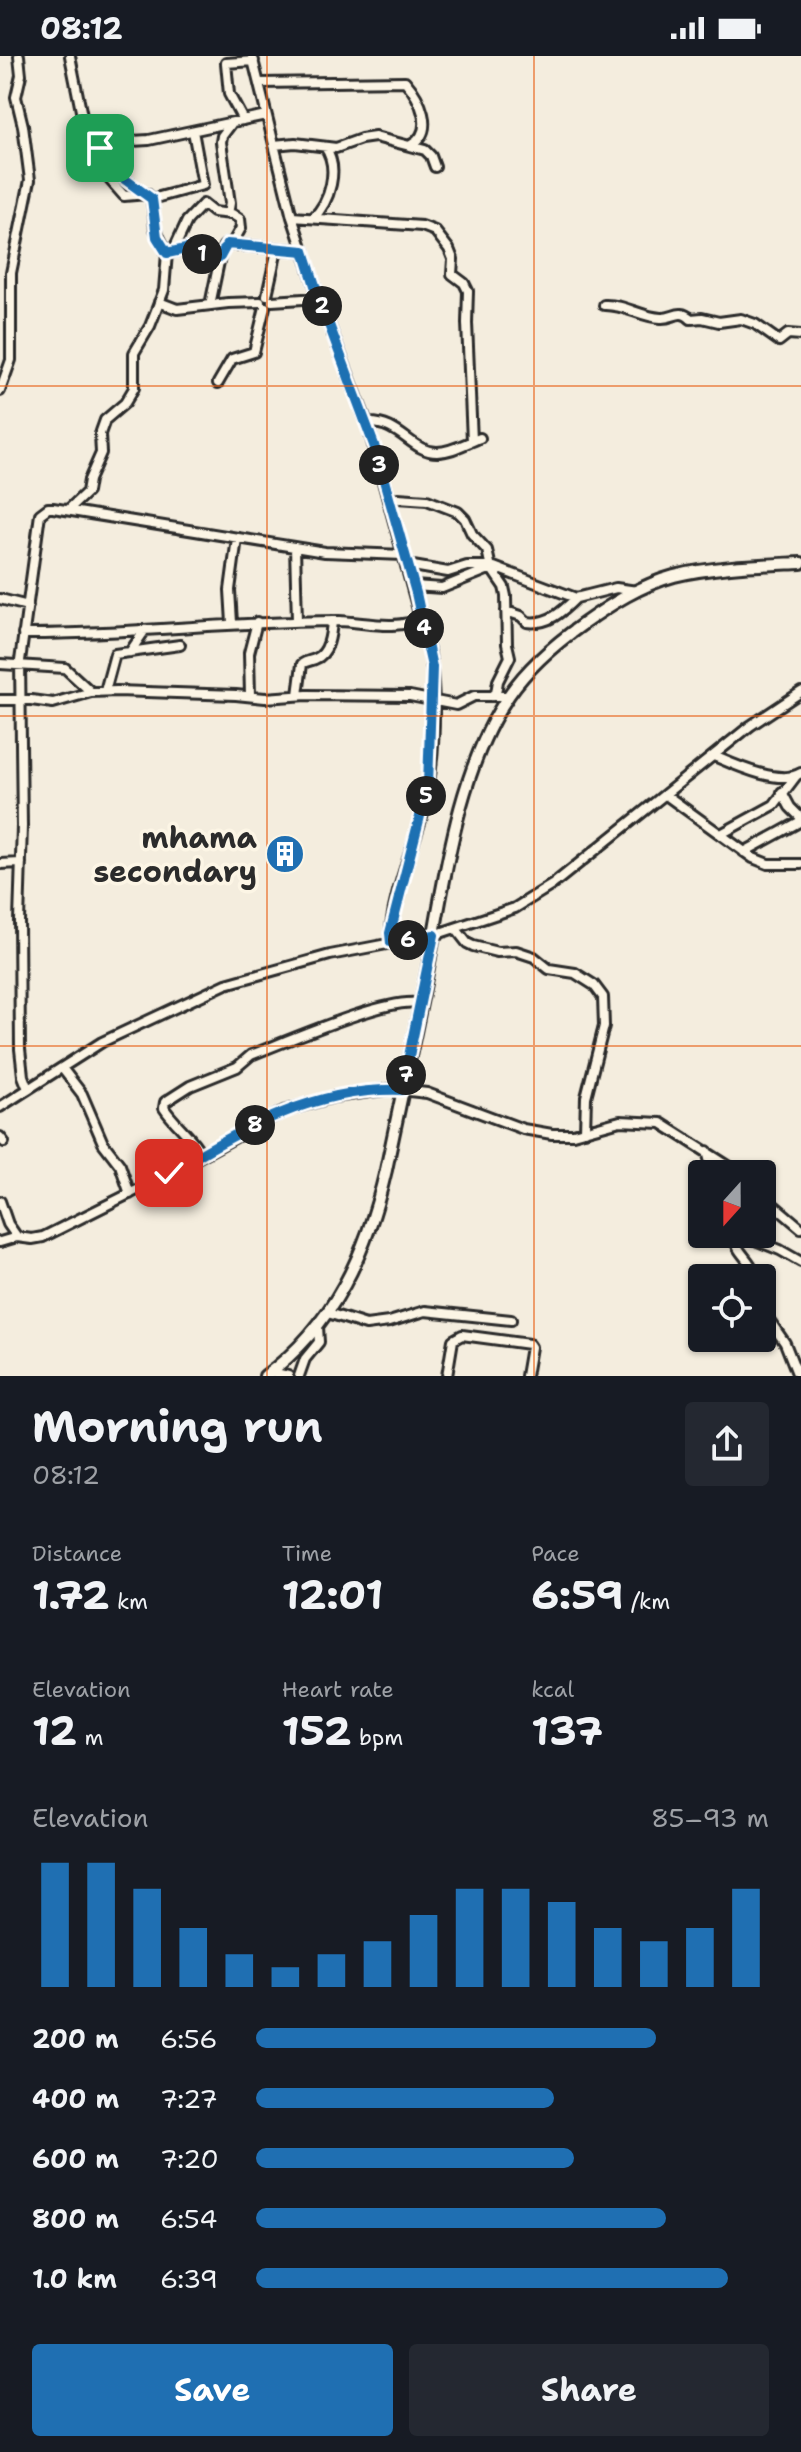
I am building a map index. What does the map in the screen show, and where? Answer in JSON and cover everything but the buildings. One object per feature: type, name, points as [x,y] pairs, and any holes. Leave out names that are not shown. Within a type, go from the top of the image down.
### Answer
[{"type":"main road","points":[[268,1374],[318,1327],[328,1313],[351,1275],[372,1226],[455,831],[473,765],[489,728],[508,696],[531,668],[571,633],[602,610],[638,591],[674,576],[757,565],[801,563]]},
{"type":"street","points":[[0,389],[11,360],[11,273],[30,180],[16,97],[21,75],[19,56]]},
{"type":"street","points":[[70,56],[83,121],[97,143],[110,180],[122,195],[149,195],[157,237],[170,252]]},
{"type":"street","points":[[243,120],[229,94],[226,63],[253,58],[292,217],[367,423],[414,586],[432,667],[427,792],[393,917],[391,943]]},
{"type":"street","points":[[259,83],[405,81],[416,93],[425,124],[422,136],[411,145]]},
{"type":"street","points":[[97,143],[139,142],[266,115]]},
{"type":"street","points":[[228,214],[230,203],[221,142],[224,132],[232,123]]},
{"type":"street","points":[[152,199],[203,185],[193,131]]},
{"type":"street","points":[[274,145],[342,146],[369,137],[411,145],[429,154],[435,167]]},
{"type":"street","points":[[313,218],[325,205],[329,195],[330,154],[325,147]]},
{"type":"street","points":[[68,510],[87,492],[101,453],[100,434],[105,420],[125,403],[132,392],[135,384],[134,353],[146,335],[166,280],[170,252],[187,221],[201,205],[213,212],[238,217],[242,223],[232,244]]},
{"type":"street","points":[[292,217],[430,228],[449,249],[453,259],[452,274],[464,283],[468,291],[467,323],[476,440],[446,451],[429,451],[416,446],[398,431],[377,422],[367,423]]},
{"type":"street","points":[[210,305],[224,246],[232,244],[304,251]]},
{"type":"street","points":[[170,252],[186,249],[209,257],[220,257]]},
{"type":"street","points":[[218,383],[232,359],[254,352],[277,250]]},
{"type":"street","points":[[159,302],[177,309],[319,298]]},
{"type":"street","points":[[604,305],[616,305],[658,318],[668,318],[678,313],[686,314],[691,319],[719,322],[741,319],[755,324],[779,341],[792,333],[801,335]]},
{"type":"street","points":[[388,500],[427,500],[463,515],[472,534],[487,550],[490,567],[505,590],[510,657],[492,696]]},
{"type":"street","points":[[28,1089],[21,1070],[20,1049],[20,667],[40,514],[48,508],[68,510],[295,547],[405,560],[448,572],[467,566],[490,567],[509,571],[576,598]]},
{"type":"street","points":[[232,623],[230,590],[237,538]]},
{"type":"street","points":[[295,547],[297,621]]},
{"type":"street","points":[[414,586],[442,588],[461,583],[490,567]]},
{"type":"street","points":[[506,611],[521,616],[527,622],[541,623],[557,615],[576,598],[616,588],[638,591]]},
{"type":"street","points":[[0,599],[28,606]]},
{"type":"street","points":[[23,634],[297,621],[402,626],[422,618]]},
{"type":"street","points":[[298,695],[302,664],[316,659],[324,651],[329,642],[332,621]]},
{"type":"street","points":[[250,695],[249,653],[257,622]]},
{"type":"street","points":[[130,652],[145,630]]},
{"type":"street","points":[[105,691],[114,655],[180,645]]},
{"type":"street","points":[[0,664],[65,668],[91,692]]},
{"type":"street","points":[[0,700],[53,703],[105,691],[269,698],[298,695],[410,696],[461,705],[474,696],[508,696]]},
{"type":"street","points":[[0,1107],[117,1034],[226,984],[330,955],[456,929],[530,900],[760,719],[801,692]]},
{"type":"street","points":[[714,756],[743,768],[787,778],[798,774]]},
{"type":"street","points":[[721,834],[774,805],[798,774]]},
{"type":"street","points":[[744,852],[801,820],[782,792]]},
{"type":"street","points":[[666,795],[744,852],[768,864],[801,864]]},
{"type":"street","points":[[790,827],[792,810]]},
{"type":"street","points":[[0,864],[21,863]]},
{"type":"street","points":[[456,929],[473,946],[497,952],[516,951],[534,957],[549,969],[575,973],[594,985],[603,997],[604,1026],[588,1084],[585,1131]]},
{"type":"street","points":[[201,1154],[164,1108],[165,1102],[178,1093],[237,1067],[247,1057],[359,1013],[409,1001],[421,1004]]},
{"type":"street","points":[[62,1068],[82,1094],[103,1143],[118,1160],[130,1194]]},
{"type":"street","points":[[0,1242],[54,1233],[295,1106],[334,1097],[402,1090],[427,1093],[538,1132],[564,1135],[620,1121],[655,1122],[667,1125],[720,1160]]},
{"type":"street","points":[[707,1151],[709,1160]]},
{"type":"street","points":[[0,1201],[10,1228],[17,1237]]},
{"type":"street","points":[[776,1207],[801,1228]]},
{"type":"street","points":[[736,1248],[750,1264]]},
{"type":"street","points":[[775,1248],[801,1262]]},
{"type":"street","points":[[328,1313],[366,1325],[425,1311],[511,1320]]},
{"type":"street","points":[[299,1376],[305,1359],[319,1342],[318,1327]]},
{"type":"street","points":[[776,1329],[798,1376]]},
{"type":"street","points":[[447,1376],[453,1340],[462,1335],[529,1344],[526,1376]]},
{"type":"street","points":[[268,1374],[288,1376]]},
{"type":"place","name":"mhama secondary","points":[[285,854]]},
{"type":"route","points":[[100,148],[112,170],[152,199],[157,237],[167,253],[186,249],[209,257],[220,257],[227,244],[304,251],[374,445],[416,593],[433,682],[427,792],[390,933],[391,943],[434,935],[402,1090],[334,1097],[295,1106],[244,1130],[169,1173]]}]
